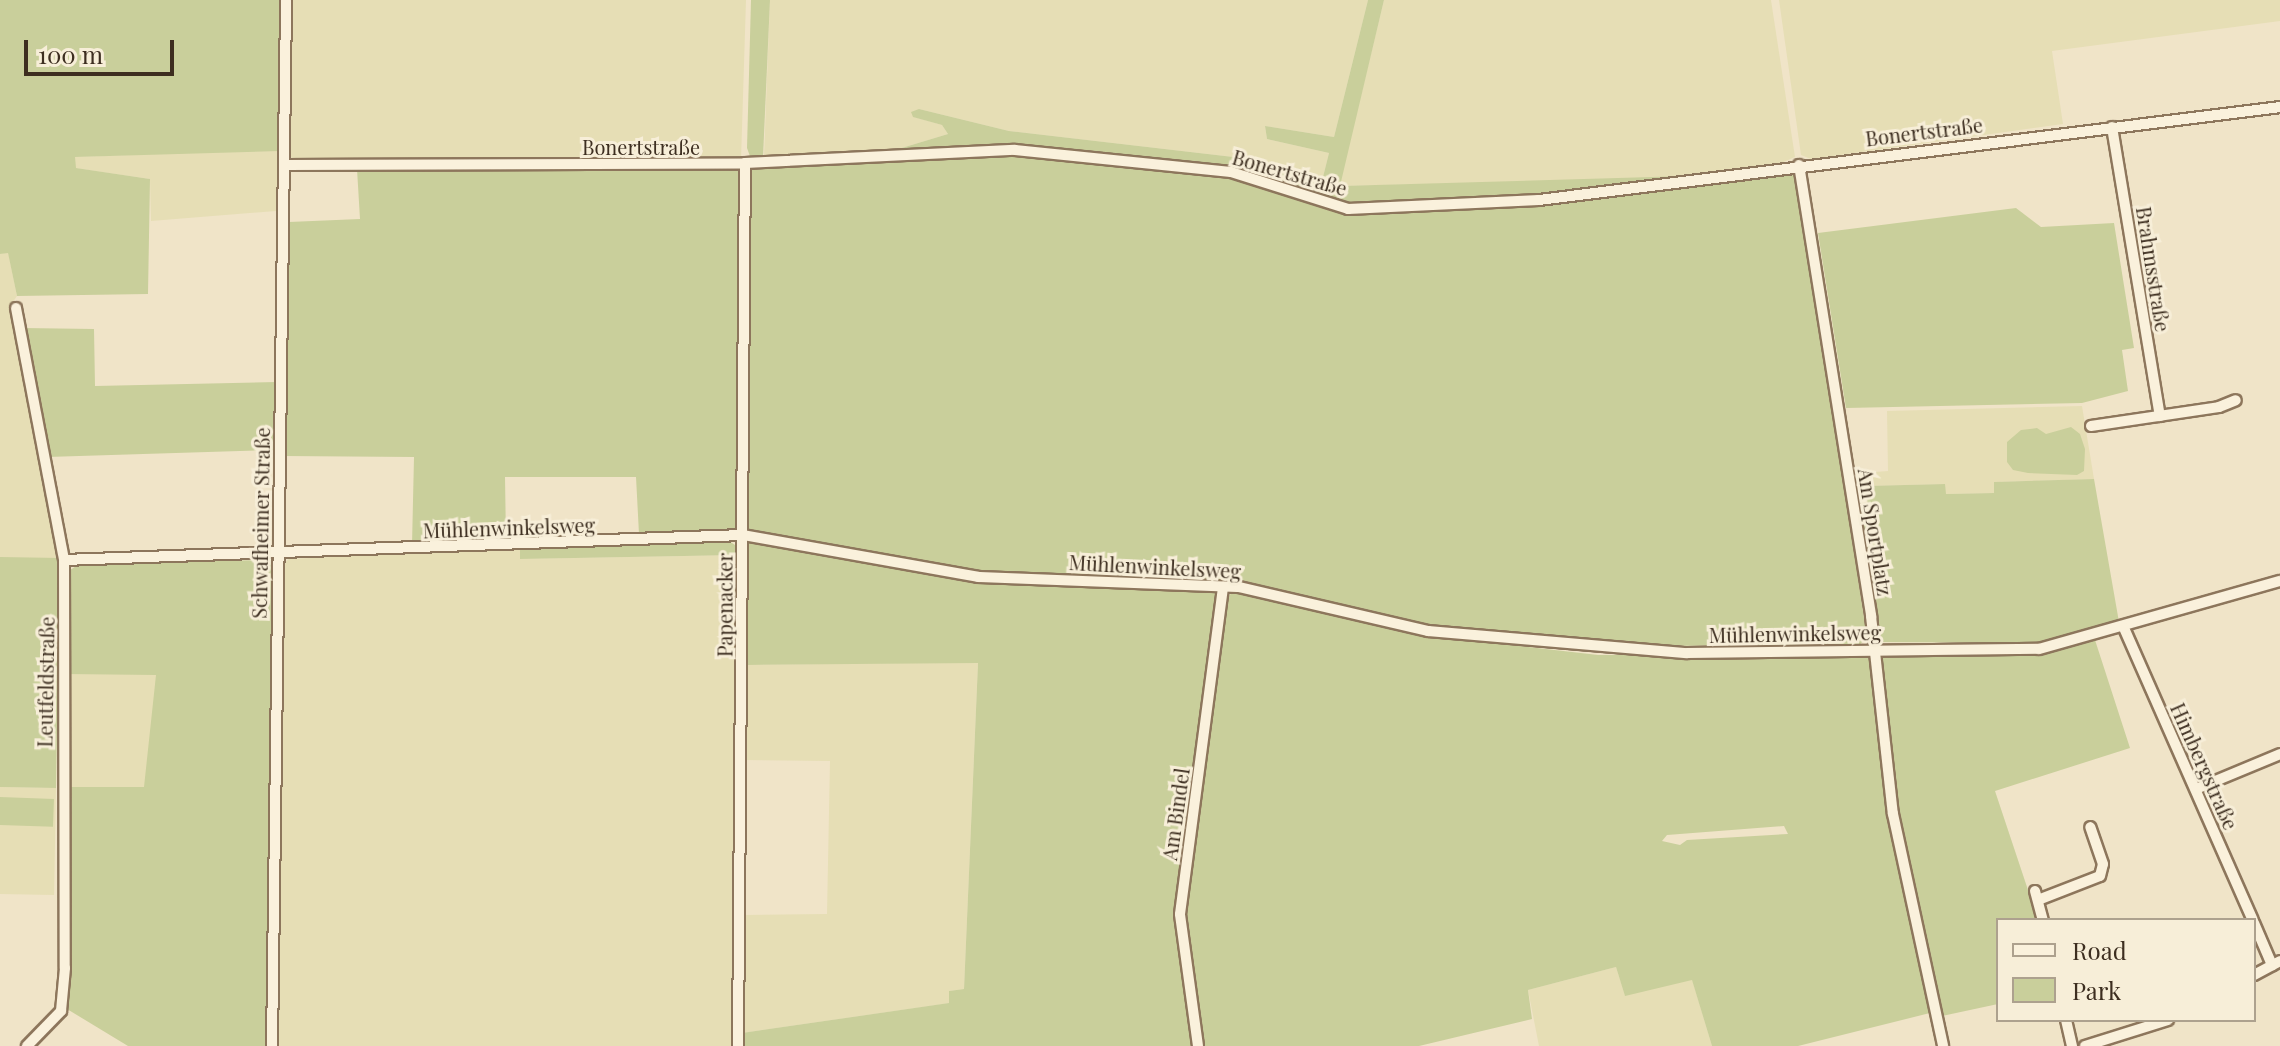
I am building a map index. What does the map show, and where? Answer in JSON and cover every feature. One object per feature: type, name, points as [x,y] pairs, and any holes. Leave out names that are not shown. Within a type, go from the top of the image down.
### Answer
[{"type":"street","name":"Schwafheimer Straße","points":[[272,1046],[286,0]]},
{"type":"street","name":"Bonertstraße","points":[[285,165],[745,163],[1015,150],[1231,172],[1348,209],[1539,200],[2280,107]]},
{"type":"street","name":"Brahmsstraße","points":[[2112,127],[2160,416]]},
{"type":"street","name":"Papenacker","points":[[738,1046],[745,163]]},
{"type":"street","name":"Am Sportplatz","points":[[1799,165],[1874,649],[1893,814],[1943,1046]]},
{"type":"street","name":"Leutfeldstraße","points":[[16,308],[64,560],[65,968],[61,1011],[27,1046]]},
{"type":"street","points":[[2091,426],[2236,400]]},
{"type":"street","name":"Mühlenwinkelsweg","points":[[64,560],[743,535],[978,577],[1223,587],[1428,631],[1498,640],[1687,653],[2039,649],[2124,628],[2280,581]]},
{"type":"street","name":"Am Bindel","points":[[1198,1046],[1180,914],[1223,587]]},
{"type":"street","name":"Himbergstraße","points":[[2124,628],[2251,918]]},
{"type":"street","points":[[2196,789],[2280,754]]},
{"type":"street","points":[[2042,918],[2036,896],[2100,876],[2103,864],[2090,827]]},
{"type":"street","name":"Himbergstraße","points":[[2256,927],[2276,963]]},
{"type":"street","points":[[2256,974],[2276,963]]},
{"type":"street","points":[[2066,1022],[2072,1046]]},
{"type":"street","points":[[2085,1046],[2162,1022]]},
{"type":"shaded area","points":[[290,0],[746,0],[741,160],[293,160],[288,152]]},
{"type":"shaded area","points":[[770,0],[1368,0],[1334,137],[1265,126],[1267,139],[1329,153],[1322,181],[1242,158],[1009,131],[919,109],[914,117],[942,125],[948,134],[895,150],[764,157]]},
{"type":"shaded area","points":[[1384,0],[1771,0],[1795,157],[1781,163],[1672,179],[1339,186]]},
{"type":"shaded area","points":[[1779,0],[2280,0],[2280,21],[2052,51],[2063,124],[1811,159],[1801,155]]},
{"type":"shaded area","points":[[282,39],[276,211],[151,221],[150,179],[75,168],[75,157],[132,155],[124,82]]},
{"type":"shaded area","points":[[8,252],[17,296],[10,306],[60,558],[0,559],[0,254]]},
{"type":"shaded area","points":[[2082,406],[2094,479],[1995,482],[1995,493],[1945,494],[1945,484],[1865,486],[1863,473],[1888,471],[1887,411]]},
{"type":"shaded area","points":[[520,548],[521,559],[738,555],[736,1046],[275,1046],[282,564],[289,559]]},
{"type":"shaded area","points":[[978,662],[964,989],[949,991],[950,1003],[742,1033],[744,915],[827,914],[830,761],[744,760],[747,665]]},
{"type":"shaded area","points":[[65,674],[156,674],[156,787],[65,787]]},
{"type":"shaded area","points":[[0,787],[56,788],[54,895],[0,894]]},
{"type":"shaded area","points":[[1616,967],[1625,995],[1692,979],[1712,1046],[1539,1046],[1528,990]]},
{"type":"green space","points":[[0,0],[282,0],[279,151],[75,157],[76,168],[150,179],[148,294],[17,296],[8,253],[0,254]]},
{"type":"green space","points":[[751,0],[770,0],[763,157],[751,159],[747,148]]},
{"type":"green space","points":[[1368,0],[1384,0],[1340,186],[1791,173],[1798,180],[1867,638],[1859,645],[1642,646],[1500,636],[1405,622],[1220,581],[1176,915],[1195,1046],[742,1046],[742,1033],[949,1003],[949,991],[964,989],[978,663],[747,665],[747,175],[754,167],[959,149],[895,150],[948,134],[942,125],[913,117],[911,112],[919,109],[1009,131],[1242,158],[1322,181],[1329,153],[1267,139],[1265,126],[1334,137]]},
{"type":"green space","points":[[733,167],[745,175],[736,530],[639,534],[636,477],[505,477],[506,541],[412,545],[414,457],[283,456],[289,222],[360,219],[357,169]]},
{"type":"green space","points":[[2016,208],[2041,227],[2114,223],[2134,348],[2122,350],[2128,391],[2082,403],[1846,408],[1818,233]]},
{"type":"green space","points":[[23,328],[94,329],[95,386],[277,382],[276,450],[47,457]]},
{"type":"green space","points":[[2071,427],[2080,434],[2085,449],[2084,471],[2077,475],[2028,473],[2013,470],[2007,462],[2007,442],[2021,430],[2037,428],[2046,434]]},
{"type":"green space","points":[[2094,479],[2119,622],[2035,643],[1879,642],[1859,513],[1869,511],[1865,486],[1945,484],[1946,494],[1994,493],[1994,482]]},
{"type":"green space","points":[[726,539],[738,547],[738,555],[520,559],[520,548]]},
{"type":"green space","points":[[0,557],[60,558],[56,788],[0,787]]},
{"type":"green space","points":[[274,560],[269,1046],[128,1046],[67,1009],[65,787],[144,787],[156,675],[65,674],[67,572],[81,563]]},
{"type":"green space","points":[[1235,591],[1441,637],[1598,655],[2040,655],[2095,640],[2130,748],[1995,791],[2037,918],[1996,918],[1996,1004],[1942,1016],[1894,799],[1885,802],[1930,1013],[1798,1046],[1712,1046],[1692,980],[1625,996],[1616,967],[1528,990],[1532,1019],[1419,1046],[1202,1046],[1185,913],[1224,599]],"holes":[[[1784,826],[1788,834],[1687,840],[1680,845],[1662,841],[1667,835]]]},
{"type":"green space","points":[[0,797],[54,799],[53,827],[0,825]]}]
